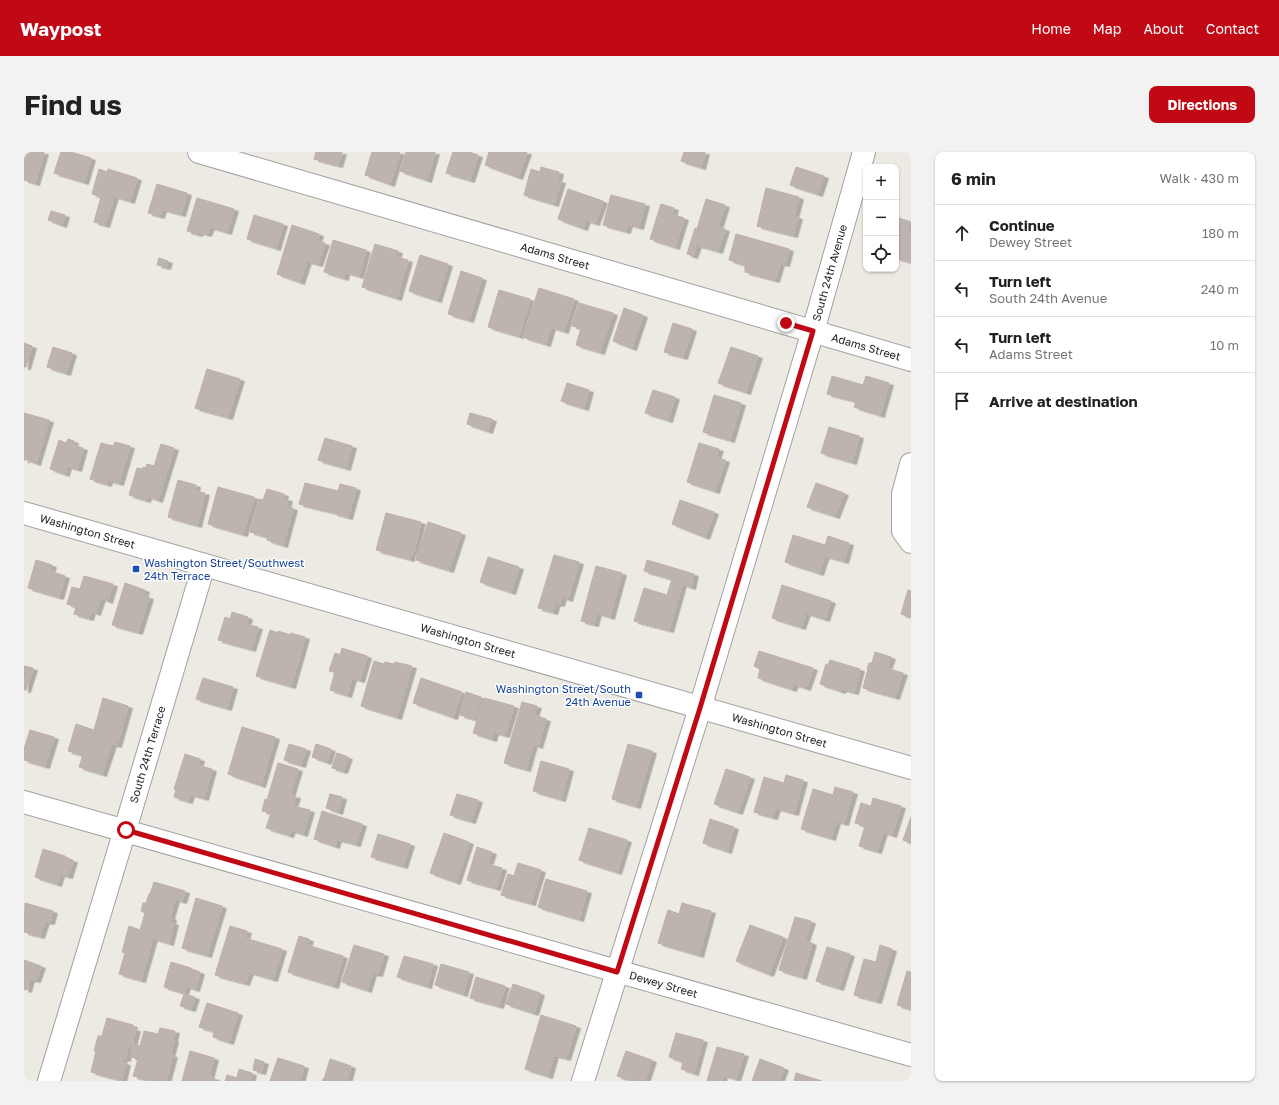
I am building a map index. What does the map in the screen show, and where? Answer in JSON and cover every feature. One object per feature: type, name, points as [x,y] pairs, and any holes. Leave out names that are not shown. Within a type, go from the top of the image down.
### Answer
[{"type":"street","name":"Adams Street","points":[[199,152],[911,360]]},
{"type":"street","name":"South 24th Avenue","points":[[583,1081],[700,708],[813,331],[864,152]]},
{"type":"street","points":[[911,464],[903,494],[903,531],[911,542]]},
{"type":"street","name":"Washington Street","points":[[24,513],[911,768]]},
{"type":"street","name":"South 24th Terrace","points":[[49,1081],[126,830],[204,565]]},
{"type":"street","name":"Dewey Street","points":[[24,802],[911,1055]]},
{"type":"building","points":[[24,152],[44,152],[35,183],[24,180]]},
{"type":"building","points":[[61,152],[71,152],[91,158],[84,182],[54,173]]},
{"type":"building","points":[[316,152],[342,152],[338,165],[314,159]]},
{"type":"building","points":[[372,152],[400,152],[390,184],[365,175]]},
{"type":"building","points":[[406,152],[435,152],[427,180],[400,171]]},
{"type":"building","points":[[453,152],[469,152],[478,155],[470,180],[446,173]]},
{"type":"building","points":[[489,152],[527,152],[518,177],[485,165]]},
{"type":"building","points":[[684,152],[705,152],[701,167],[681,161]]},
{"type":"building","points":[[541,167],[559,172],[557,180],[561,181],[554,204],[524,195],[531,169],[540,172]]},
{"type":"building","points":[[796,167],[824,176],[818,194],[790,185]]},
{"type":"building","points":[[99,169],[107,172],[108,169],[137,178],[130,201],[114,196],[105,225],[94,222],[101,197],[92,194]]},
{"type":"building","points":[[157,184],[187,193],[181,214],[162,209],[160,216],[148,213]]},
{"type":"building","points":[[766,188],[799,197],[794,216],[798,217],[793,235],[757,226]]},
{"type":"building","points":[[568,189],[603,201],[595,223],[586,220],[583,228],[558,219]]},
{"type":"building","points":[[611,195],[645,204],[639,227],[628,224],[626,231],[603,225]]},
{"type":"building","points":[[197,198],[234,209],[227,232],[210,227],[207,234],[199,232],[198,234],[187,231]]},
{"type":"building","points":[[706,199],[725,205],[718,227],[725,229],[718,251],[697,245],[693,256],[687,254],[695,228],[697,229]]},
{"type":"building","points":[[661,204],[674,208],[672,214],[684,218],[675,247],[650,239]]},
{"type":"building","points":[[51,211],[65,215],[62,225],[48,220]]},
{"type":"building","points":[[254,215],[283,224],[276,248],[247,239]]},
{"type":"building","points":[[899,218],[911,222],[908,231],[911,232],[911,262],[899,259]]},
{"type":"building","points":[[292,225],[319,234],[317,241],[325,243],[318,264],[307,261],[300,282],[277,274]]},
{"type":"building","points":[[736,234],[789,249],[785,264],[780,263],[775,280],[745,272],[745,265],[729,260]]},
{"type":"building","points":[[333,240],[366,250],[359,276],[345,272],[344,278],[324,272]]},
{"type":"building","points":[[375,244],[398,251],[396,257],[408,260],[397,298],[362,287]]},
{"type":"building","points":[[420,255],[448,264],[437,300],[409,291]]},
{"type":"building","points":[[159,258],[168,261],[166,267],[157,265]]},
{"type":"building","points":[[461,271],[482,278],[469,320],[448,314]]},
{"type":"building","points":[[539,288],[574,299],[564,331],[551,327],[546,344],[523,337]]},
{"type":"building","points":[[499,290],[530,299],[519,336],[488,327]]},
{"type":"building","points":[[579,303],[613,313],[600,352],[576,345],[581,328],[572,326]]},
{"type":"building","points":[[624,308],[643,315],[632,348],[613,341]]},
{"type":"building","points":[[673,323],[692,329],[683,357],[664,352]]},
{"type":"building","points":[[24,343],[32,346],[26,367],[24,367]]},
{"type":"building","points":[[53,347],[72,353],[66,373],[47,367]]},
{"type":"building","points":[[731,347],[758,356],[746,392],[718,383]]},
{"type":"building","points":[[207,369],[240,379],[228,417],[195,408]]},
{"type":"building","points":[[832,376],[863,385],[866,376],[889,383],[880,415],[854,407],[856,401],[827,394]]},
{"type":"building","points":[[567,383],[589,390],[584,408],[561,401]]},
{"type":"building","points":[[653,390],[675,397],[668,420],[645,413]]},
{"type":"building","points":[[714,395],[741,403],[730,440],[703,432]]},
{"type":"building","points":[[24,413],[49,420],[36,463],[25,459],[24,461]]},
{"type":"building","points":[[470,413],[492,419],[488,431],[467,424]]},
{"type":"building","points":[[829,427],[859,436],[852,462],[821,453]]},
{"type":"building","points":[[325,438],[352,446],[346,468],[318,460]]},
{"type":"building","points":[[68,439],[74,441],[73,445],[83,448],[77,469],[67,466],[65,474],[50,469],[59,440],[66,443]]},
{"type":"building","points":[[115,442],[130,446],[119,483],[108,480],[107,484],[90,479],[101,443],[113,446]]},
{"type":"building","points":[[699,443],[719,449],[716,457],[725,460],[715,491],[687,482]]},
{"type":"building","points":[[161,444],[174,448],[158,500],[147,496],[146,500],[129,495],[137,468],[146,468],[147,464],[154,466]]},
{"type":"building","points":[[178,480],[196,485],[195,491],[205,493],[197,525],[168,517]]},
{"type":"building","points":[[305,483],[338,491],[340,484],[356,488],[348,517],[299,504]]},
{"type":"building","points":[[816,483],[844,493],[835,516],[807,507]]},
{"type":"building","points":[[218,487],[254,497],[243,534],[208,524]]},
{"type":"building","points":[[267,489],[284,494],[283,498],[288,499],[286,506],[293,508],[283,545],[267,540],[268,537],[250,532],[259,499],[263,500]]},
{"type":"building","points":[[680,500],[714,512],[705,537],[672,524]]},
{"type":"building","points":[[386,513],[421,522],[413,554],[411,553],[410,559],[376,550]]},
{"type":"building","points":[[428,522],[461,533],[449,570],[416,560]]},
{"type":"building","points":[[793,535],[825,545],[822,555],[825,555],[819,573],[785,562]]},
{"type":"building","points":[[828,536],[849,543],[844,561],[822,555]]},
{"type":"building","points":[[554,555],[579,562],[568,599],[562,597],[560,604],[556,603],[553,612],[538,608]]},
{"type":"building","points":[[488,557],[519,567],[511,592],[480,582]]},
{"type":"building","points":[[36,560],[52,565],[50,571],[65,576],[59,597],[28,588]]},
{"type":"building","points":[[647,560],[694,574],[691,587],[682,584],[669,630],[634,621],[644,588],[667,595],[672,579],[644,571]]},
{"type":"building","points":[[596,566],[622,573],[610,617],[597,613],[594,624],[581,621]]},
{"type":"building","points":[[84,576],[113,584],[108,601],[101,598],[96,613],[91,611],[89,618],[74,614],[76,607],[67,604],[72,587],[80,589]]},
{"type":"building","points":[[125,583],[145,590],[143,595],[149,597],[138,632],[112,625]]},
{"type":"building","points":[[782,585],[831,601],[825,619],[806,613],[801,627],[772,618]]},
{"type":"building","points":[[908,590],[911,591],[911,617],[901,614]]},
{"type":"building","points":[[232,612],[248,617],[246,624],[258,627],[251,649],[218,640],[225,617],[230,619]]},
{"type":"building","points":[[270,630],[278,633],[278,631],[305,637],[291,686],[256,676]]},
{"type":"building","points":[[342,648],[367,656],[360,680],[352,678],[347,695],[330,690],[335,672],[329,671],[335,653],[340,655]]},
{"type":"building","points":[[759,651],[813,668],[806,688],[794,684],[792,689],[758,678],[760,669],[754,666]]},
{"type":"building","points":[[875,652],[891,657],[887,668],[903,673],[895,697],[863,688],[869,663],[872,663]]},
{"type":"building","points":[[830,660],[860,669],[854,692],[842,689],[841,691],[820,684],[826,664],[828,665]]},
{"type":"building","points":[[374,661],[384,664],[385,662],[394,664],[395,662],[412,666],[397,717],[361,706]]},
{"type":"building","points":[[24,666],[33,668],[26,690],[24,690]]},
{"type":"building","points":[[203,678],[233,687],[227,708],[196,699]]},
{"type":"building","points":[[421,678],[462,692],[453,717],[413,703]]},
{"type":"building","points":[[466,692],[481,697],[474,719],[460,715]]},
{"type":"building","points":[[103,698],[128,706],[117,745],[112,744],[102,774],[79,767],[83,755],[68,751],[76,724],[94,730]]},
{"type":"building","points":[[484,698],[514,706],[505,735],[494,732],[492,739],[473,733]]},
{"type":"building","points":[[522,702],[537,706],[534,715],[546,719],[538,746],[533,744],[526,769],[504,763]]},
{"type":"building","points":[[242,727],[275,737],[261,785],[228,774]]},
{"type":"building","points":[[30,730],[54,737],[45,766],[24,760],[24,749]]},
{"type":"building","points":[[289,744],[306,749],[301,765],[284,760]]},
{"type":"building","points":[[316,744],[331,749],[327,762],[312,757]]},
{"type":"building","points":[[628,744],[652,751],[636,806],[612,799]]},
{"type":"building","points":[[337,753],[348,757],[343,771],[332,768]]},
{"type":"building","points":[[185,754],[200,759],[197,771],[200,772],[201,766],[212,769],[204,798],[190,794],[188,801],[174,797],[176,790],[174,789]]},
{"type":"building","points":[[541,761],[569,769],[561,799],[533,791]]},
{"type":"building","points":[[278,763],[298,769],[290,795],[296,796],[293,806],[310,810],[303,834],[291,830],[289,835],[266,828],[271,813],[262,811],[265,799],[267,800]]},
{"type":"building","points":[[726,769],[750,777],[738,812],[714,804]]},
{"type":"building","points":[[786,775],[803,780],[794,813],[776,808],[773,817],[754,812],[764,777],[784,783]]},
{"type":"building","points":[[835,787],[853,792],[844,823],[836,821],[831,838],[801,829],[813,789],[833,795]]},
{"type":"building","points":[[330,794],[342,797],[338,812],[326,808]]},
{"type":"building","points":[[457,794],[478,800],[471,821],[450,815]]},
{"type":"building","points":[[873,798],[901,806],[892,835],[883,832],[877,851],[859,846],[865,826],[855,823],[861,803],[871,806]]},
{"type":"building","points":[[322,811],[362,824],[356,844],[337,839],[335,846],[314,839]]},
{"type":"building","points":[[911,817],[911,843],[903,840]]},
{"type":"building","points":[[710,819],[734,827],[727,851],[703,843]]},
{"type":"building","points":[[589,828],[627,840],[617,872],[579,860]]},
{"type":"building","points":[[444,833],[469,842],[456,882],[430,873]]},
{"type":"building","points":[[378,834],[410,844],[403,866],[371,857]]},
{"type":"building","points":[[477,847],[492,852],[488,864],[502,868],[496,888],[467,880]]},
{"type":"building","points":[[43,849],[73,860],[68,876],[60,874],[57,884],[35,877]]},
{"type":"building","points":[[518,863],[541,870],[531,903],[501,895],[508,874],[514,876]]},
{"type":"building","points":[[546,879],[587,891],[579,919],[538,907]]},
{"type":"building","points":[[154,882],[185,891],[182,901],[175,899],[170,917],[172,918],[171,922],[174,923],[169,943],[139,934],[145,913],[141,911],[143,903],[146,903]]},
{"type":"building","points":[[196,898],[222,906],[207,955],[182,948]]},
{"type":"building","points":[[25,903],[53,911],[50,922],[45,921],[40,936],[24,932]]},
{"type":"building","points":[[682,903],[711,911],[699,955],[658,943],[668,910],[679,914]]},
{"type":"building","points":[[795,917],[811,921],[805,940],[812,943],[802,977],[779,970]]},
{"type":"building","points":[[750,925],[783,937],[769,974],[736,961]]},
{"type":"building","points":[[129,926],[140,930],[139,934],[153,938],[141,980],[119,974],[125,953],[122,952]]},
{"type":"building","points":[[230,926],[247,931],[245,938],[282,949],[273,979],[249,972],[245,983],[215,975]]},
{"type":"building","points":[[299,936],[309,939],[307,945],[343,956],[334,986],[288,972]]},
{"type":"building","points":[[354,945],[384,954],[378,974],[372,973],[367,990],[342,982]]},
{"type":"building","points":[[880,945],[892,949],[877,1001],[854,995],[864,959],[876,962]]},
{"type":"building","points":[[827,947],[850,954],[839,988],[816,981]]},
{"type":"building","points":[[404,956],[433,964],[427,986],[397,977]]},
{"type":"building","points":[[24,960],[41,966],[36,980],[30,979],[27,990],[24,989]]},
{"type":"building","points":[[171,962],[200,972],[195,989],[186,986],[184,993],[164,987]]},
{"type":"building","points":[[441,964],[469,972],[463,994],[435,985]]},
{"type":"building","points":[[907,971],[911,972],[911,1009],[897,1005]]},
{"type":"building","points":[[476,977],[505,986],[499,1006],[470,998]]},
{"type":"building","points":[[513,984],[540,993],[534,1013],[506,1004]]},
{"type":"building","points":[[184,994],[195,997],[191,1009],[180,1006]]},
{"type":"building","points":[[207,1003],[238,1013],[229,1042],[213,1037],[214,1031],[199,1027]]},
{"type":"building","points":[[541,1015],[576,1026],[566,1058],[554,1055],[548,1076],[525,1069]]},
{"type":"building","points":[[107,1018],[133,1025],[132,1028],[136,1029],[132,1045],[128,1044],[126,1059],[123,1058],[122,1062],[126,1063],[122,1080],[91,1072],[98,1036],[102,1036]]},
{"type":"building","points":[[160,1028],[175,1031],[170,1055],[173,1055],[166,1081],[156,1079],[153,1081],[133,1076],[138,1059],[131,1057],[134,1044],[140,1046],[144,1031],[158,1034]]},
{"type":"building","points":[[676,1033],[703,1040],[694,1073],[681,1069],[683,1062],[669,1057]]},
{"type":"building","points":[[717,1047],[744,1054],[736,1079],[723,1075],[722,1081],[707,1081]]},
{"type":"building","points":[[190,1051],[214,1058],[209,1077],[215,1078],[214,1081],[182,1081]]},
{"type":"building","points":[[626,1051],[652,1060],[645,1081],[633,1081],[617,1076]]},
{"type":"building","points":[[278,1058],[304,1066],[300,1081],[270,1081]]},
{"type":"building","points":[[255,1059],[264,1062],[261,1072],[253,1070]]},
{"type":"building","points":[[330,1059],[351,1066],[347,1081],[322,1081]]},
{"type":"building","points":[[760,1059],[784,1068],[779,1081],[752,1081]]},
{"type":"building","points":[[239,1069],[252,1073],[250,1081],[237,1077]]},
{"type":"building","points":[[796,1073],[822,1081],[794,1081]]},
{"type":"building","points":[[227,1075],[248,1081],[225,1081]]},
{"type":"place","name":"Washington Street/Southwest 24th Terrace","points":[[136,569]]},
{"type":"place","name":"Washington Street/South 24th Avenue","points":[[639,695]]},
{"type":"route","points":[[126,830],[617,972],[700,708],[813,331],[786,323]]}]
